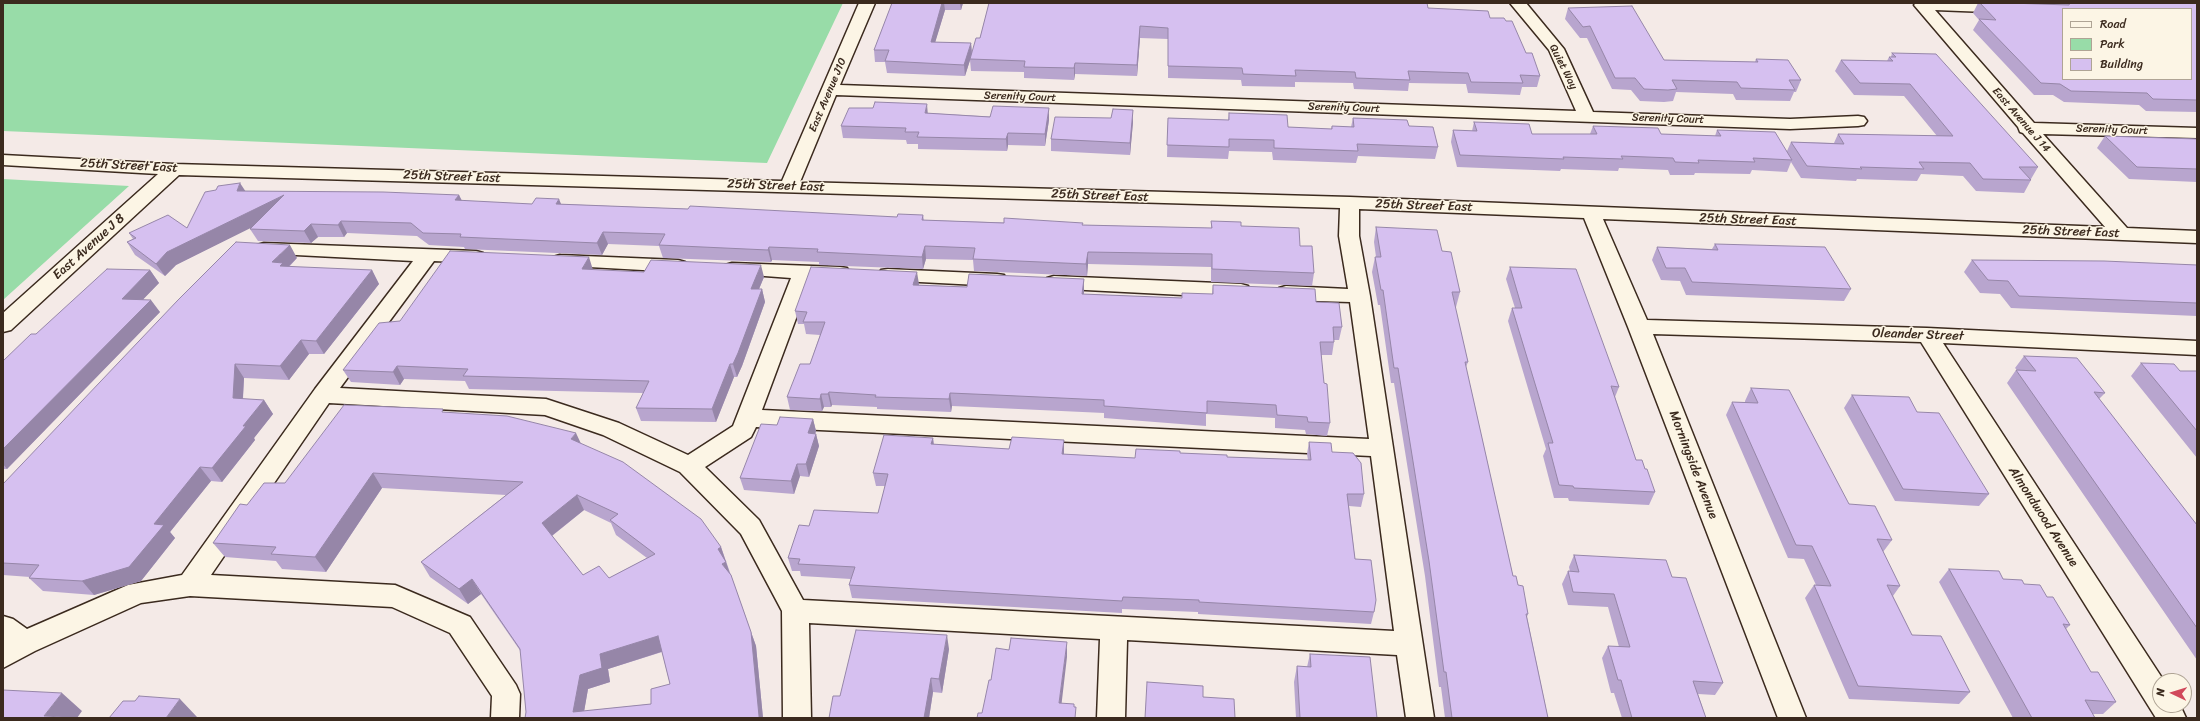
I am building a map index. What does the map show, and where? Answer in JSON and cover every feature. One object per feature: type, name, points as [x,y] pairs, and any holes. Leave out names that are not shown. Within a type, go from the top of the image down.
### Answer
[{"type":"street","name":"East Avenue J10","points":[[789,186],[867,3]]},
{"type":"street","name":"Quiet Way","points":[[1518,3],[1556,49],[1587,117]]},
{"type":"street","name":"East Avenue J 14","points":[[2062,10],[1922,5],[2026,128],[2121,234]]},
{"type":"street","name":"Serenity Court","points":[[830,90],[1790,124],[1858,121]]},
{"type":"street","name":"Serenity Court","points":[[2026,128],[2197,133]]},
{"type":"street","name":"25th Street East","points":[[3,160],[174,169],[1350,203],[2197,237]]},
{"type":"street","name":"East Avenue J 8","points":[[3,325],[174,169]]},
{"type":"street","points":[[1350,203],[1349,236],[1360,296],[1420,718]]},
{"type":"street","name":"Morningside Avenue","points":[[1591,213],[1639,327],[1792,718]]},
{"type":"street","points":[[243,248],[492,258]]},
{"type":"street","points":[[190,585],[323,395],[428,255]]},
{"type":"street","points":[[540,260],[1360,296]]},
{"type":"street","points":[[689,466],[743,431],[803,272]]},
{"type":"street","name":"Oleander Street","points":[[1639,327],[1926,335],[2197,348]]},
{"type":"street","name":"Almondwood Avenue","points":[[1926,335],[2152,687]]},
{"type":"street","points":[[323,395],[546,407],[611,429],[689,466],[750,527],[795,611],[797,718]]},
{"type":"street","points":[[748,418],[1382,448]]},
{"type":"street","points":[[3,627],[14,650],[137,593],[190,585],[395,596],[460,624],[506,694],[505,718]]},
{"type":"street","points":[[795,611],[1409,644]]},
{"type":"street","points":[[1111,718],[1114,628]]},
{"type":"green space","points":[[3,3],[843,3],[767,163],[3,131]]},
{"type":"green space","points":[[3,179],[129,186],[3,300]]},
{"type":"building","points":[[892,3],[942,3],[931,42],[971,43],[964,65],[885,61],[889,50],[874,50]]},
{"type":"building","points":[[989,3],[1427,3],[1428,8],[1488,11],[1490,18],[1504,18],[1506,21],[1512,21],[1526,53],[1532,53],[1540,76],[1520,75],[1523,83],[1471,82],[1468,73],[1408,71],[1410,80],[1356,78],[1355,72],[1295,70],[1296,76],[1243,74],[1242,68],[1168,66],[1168,28],[1140,26],[1137,65],[1075,63],[1074,68],[1024,67],[1025,61],[970,59],[976,38],[980,38]]},
{"type":"building","points":[[1980,3],[2069,5],[2070,3],[2197,3],[2197,100],[2153,99],[2147,93],[2071,91],[2060,84],[2041,83],[1979,19],[1996,20]]},
{"type":"building","points":[[1632,6],[1664,60],[1758,62],[1756,59],[1788,60],[1801,80],[1789,80],[1795,90],[1741,88],[1737,82],[1672,80],[1677,89],[1668,90],[1644,89],[1635,78],[1615,78],[1590,26],[1583,27],[1568,8]]},
{"type":"building","points":[[1892,53],[1936,54],[2038,167],[2019,167],[2031,180],[1983,179],[1970,163],[1919,162],[1924,169],[1860,167],[1862,169],[1807,166],[1791,142],[1844,144],[1838,134],[1953,136],[1910,84],[1860,83],[1841,60],[1893,61],[1889,57],[1896,57]]},
{"type":"building","points":[[875,102],[927,104],[925,113],[990,117],[993,106],[1049,108],[1045,134],[1008,133],[1006,139],[917,137],[919,132],[905,132],[906,128],[841,126],[849,108],[873,108]]},
{"type":"building","points":[[1113,109],[1133,110],[1130,143],[1051,139],[1055,117],[1111,118]]},
{"type":"building","points":[[1229,113],[1287,115],[1288,127],[1332,129],[1332,126],[1354,127],[1353,118],[1407,120],[1409,126],[1433,127],[1438,147],[1357,144],[1358,151],[1274,148],[1274,140],[1229,139],[1229,147],[1167,145],[1168,118],[1229,120]]},
{"type":"building","points":[[1474,122],[1529,124],[1532,134],[1597,134],[1593,126],[1658,128],[1661,134],[1721,136],[1717,130],[1775,132],[1792,160],[1753,158],[1755,162],[1698,160],[1699,163],[1675,162],[1673,158],[1621,156],[1623,159],[1563,157],[1564,159],[1460,155],[1453,130],[1477,131]]},
{"type":"building","points":[[2105,136],[2197,139],[2197,169],[2137,167]]},
{"type":"building","points":[[240,183],[237,191],[383,192],[459,195],[455,200],[532,204],[536,198],[559,199],[556,204],[688,209],[690,206],[897,217],[898,214],[923,215],[922,220],[1004,223],[1004,218],[1083,223],[1082,225],[1212,228],[1211,221],[1241,222],[1241,226],[1299,228],[1300,246],[1312,246],[1314,273],[1212,269],[1212,254],[1088,252],[1086,264],[973,259],[975,248],[925,246],[922,257],[817,252],[818,249],[769,247],[768,250],[659,245],[665,234],[603,232],[597,243],[460,237],[461,234],[423,233],[411,223],[341,221],[338,225],[311,224],[304,231],[250,229],[284,195],[167,252],[156,264],[127,242],[136,238],[129,233],[168,215],[187,228],[205,192],[216,190],[218,186]]},
{"type":"building","points":[[1376,227],[1437,230],[1442,251],[1451,252],[1460,292],[1452,292],[1468,362],[1465,362],[1513,576],[1516,576],[1518,585],[1523,586],[1528,614],[1526,614],[1548,718],[1452,718],[1446,672],[1444,672],[1429,561],[1398,368],[1394,368],[1383,290],[1381,290],[1375,257],[1381,257]]},
{"type":"building","points":[[236,242],[290,245],[272,262],[283,263],[280,266],[372,270],[316,341],[301,340],[280,366],[235,364],[233,398],[264,400],[243,426],[246,426],[212,468],[200,467],[154,524],[164,525],[129,567],[82,581],[29,578],[39,565],[3,563],[3,484],[178,300]]},
{"type":"building","points":[[1715,244],[1825,247],[1851,289],[1692,282],[1685,268],[1666,268],[1657,247],[1718,250]]},
{"type":"building","points":[[450,251],[589,257],[582,269],[644,272],[651,260],[761,265],[751,289],[762,289],[738,353],[733,364],[730,364],[712,409],[636,408],[649,381],[463,376],[468,369],[397,366],[393,372],[343,370],[379,323],[400,321]]},
{"type":"building","points":[[1972,260],[2104,261],[2197,265],[2197,303],[2019,296],[2008,281],[1988,280]]},
{"type":"building","points":[[811,267],[917,272],[913,285],[967,287],[969,274],[1084,279],[1082,294],[1182,298],[1182,293],[1213,294],[1213,285],[1315,289],[1316,302],[1339,303],[1342,327],[1333,327],[1334,342],[1320,342],[1324,383],[1327,384],[1330,423],[1308,422],[1307,417],[1277,415],[1276,405],[1207,401],[1207,413],[1104,406],[1104,400],[950,393],[949,399],[875,397],[876,395],[829,392],[828,394],[821,394],[820,399],[787,397],[800,364],[810,364],[825,322],[803,322],[807,312],[795,311]]},
{"type":"building","points":[[1510,267],[1576,269],[1619,387],[1611,386],[1636,460],[1642,460],[1645,469],[1647,469],[1655,492],[1574,488],[1573,486],[1559,485],[1548,443],[1553,443],[1512,308],[1522,308]]},
{"type":"building","points":[[107,269],[150,270],[122,299],[151,300],[3,449],[3,361],[31,334],[36,334]]},
{"type":"building","points":[[2024,356],[2077,358],[2105,393],[2094,392],[2197,525],[2197,628],[2016,370],[2036,371]]},
{"type":"building","points":[[2141,363],[2174,364],[2180,371],[2197,371],[2197,431]]},
{"type":"building","points":[[1751,388],[1789,390],[1849,504],[1875,506],[1892,540],[1877,539],[1900,586],[1887,585],[1912,635],[1941,636],[1970,692],[1858,686],[1814,585],[1831,586],[1812,546],[1796,545],[1732,402],[1758,403]]},
{"type":"building","points":[[1852,395],[1909,397],[1917,412],[1939,413],[1989,494],[1903,489]]},
{"type":"building","points":[[344,405],[443,409],[442,412],[507,416],[576,433],[571,439],[623,462],[701,519],[721,547],[718,549],[726,562],[722,564],[731,575],[751,632],[759,718],[525,718],[526,712],[520,649],[472,579],[459,589],[421,562],[523,482],[373,473],[315,557],[271,554],[276,547],[213,543],[240,504],[247,505],[264,483],[285,483]],"holes":[[[577,495],[618,514],[610,520],[655,554],[609,578],[599,566],[583,575],[542,523]],[[658,636],[670,684],[651,689],[651,704],[573,712],[580,675],[602,668],[600,654]]]},
{"type":"building","points":[[780,417],[813,419],[808,433],[816,434],[806,464],[797,464],[791,481],[740,478],[761,424],[777,425]]},
{"type":"building","points":[[884,435],[933,438],[931,444],[1009,449],[1012,437],[1064,440],[1062,454],[1135,458],[1136,449],[1227,455],[1227,457],[1311,460],[1309,442],[1331,443],[1332,452],[1353,453],[1361,463],[1364,494],[1347,494],[1355,559],[1371,560],[1376,600],[1374,612],[1199,602],[1199,600],[1123,597],[1122,601],[849,585],[855,567],[798,564],[800,559],[788,558],[799,525],[809,526],[814,510],[878,513],[888,474],[873,473]]},
{"type":"building","points":[[1574,555],[1666,560],[1672,577],[1686,578],[1723,683],[1693,681],[1706,718],[1632,718],[1621,680],[1618,680],[1608,646],[1630,647],[1614,594],[1573,592],[1568,571],[1579,572]]},
{"type":"building","points":[[1949,569],[1999,571],[2003,579],[2022,580],[2024,584],[2040,585],[2047,597],[2053,597],[2070,625],[2063,624],[2091,672],[2098,672],[2116,702],[2085,700],[2095,718],[2032,718]]},
{"type":"building","points":[[856,630],[947,635],[939,679],[931,678],[924,718],[829,718],[833,696],[840,696]]},
{"type":"building","points":[[1011,638],[1067,642],[1059,703],[1074,704],[1074,707],[1076,707],[1075,718],[977,718],[978,713],[982,713],[989,680],[991,680],[996,648],[1009,650]]},
{"type":"building","points":[[1310,654],[1370,657],[1377,718],[1300,718],[1297,666],[1311,667]]},
{"type":"building","points":[[1147,682],[1203,686],[1203,697],[1234,699],[1235,718],[1145,718]]},
{"type":"building","points":[[3,690],[62,693],[44,716],[81,718],[3,718]]},
{"type":"building","points":[[139,696],[180,699],[166,718],[109,718],[123,701],[135,701]]}]
